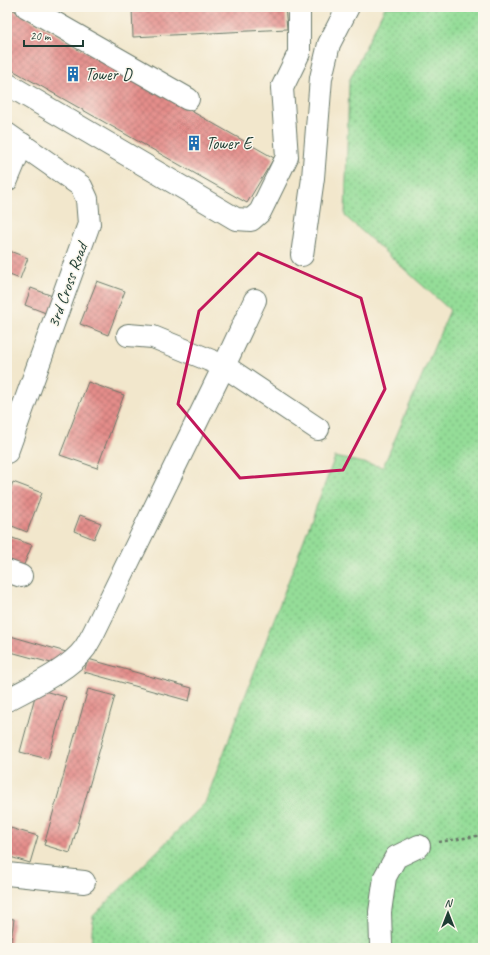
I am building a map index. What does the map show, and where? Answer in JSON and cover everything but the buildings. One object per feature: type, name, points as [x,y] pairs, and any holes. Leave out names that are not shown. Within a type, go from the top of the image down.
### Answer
[{"type":"street","points":[[28,7],[188,99]]},
{"type":"street","points":[[7,84],[236,219],[251,220],[260,212],[287,157],[282,88],[299,53],[299,7]]},
{"type":"street","points":[[302,255],[314,178],[321,78],[329,44],[348,7]]},
{"type":"street","points":[[7,180],[14,139]]},
{"type":"street","name":"3rd Cross Road","points":[[7,452],[89,224],[87,199],[81,186],[14,139]]},
{"type":"street","points":[[7,700],[56,673],[71,663],[84,649],[94,632],[255,300]]},
{"type":"street","points":[[128,335],[152,337],[224,366],[318,429]]},
{"type":"street","points":[[380,948],[380,912],[386,877],[396,857],[419,846]]},
{"type":"street","points":[[7,874],[84,882]]},
{"type":"path","points":[[419,846],[483,835]]},
{"type":"highlighted area","points":[[258,253],[361,298],[385,389],[343,470],[240,478],[178,404],[199,311]]},
{"type":"green space","points":[[385,7],[483,7],[483,948],[91,948],[93,916],[205,803],[335,457],[383,467],[450,310],[345,216],[349,81]]},
{"type":"place","name":"Tower D","points":[[73,74]]},
{"type":"place","name":"Tower E","points":[[194,143]]}]
